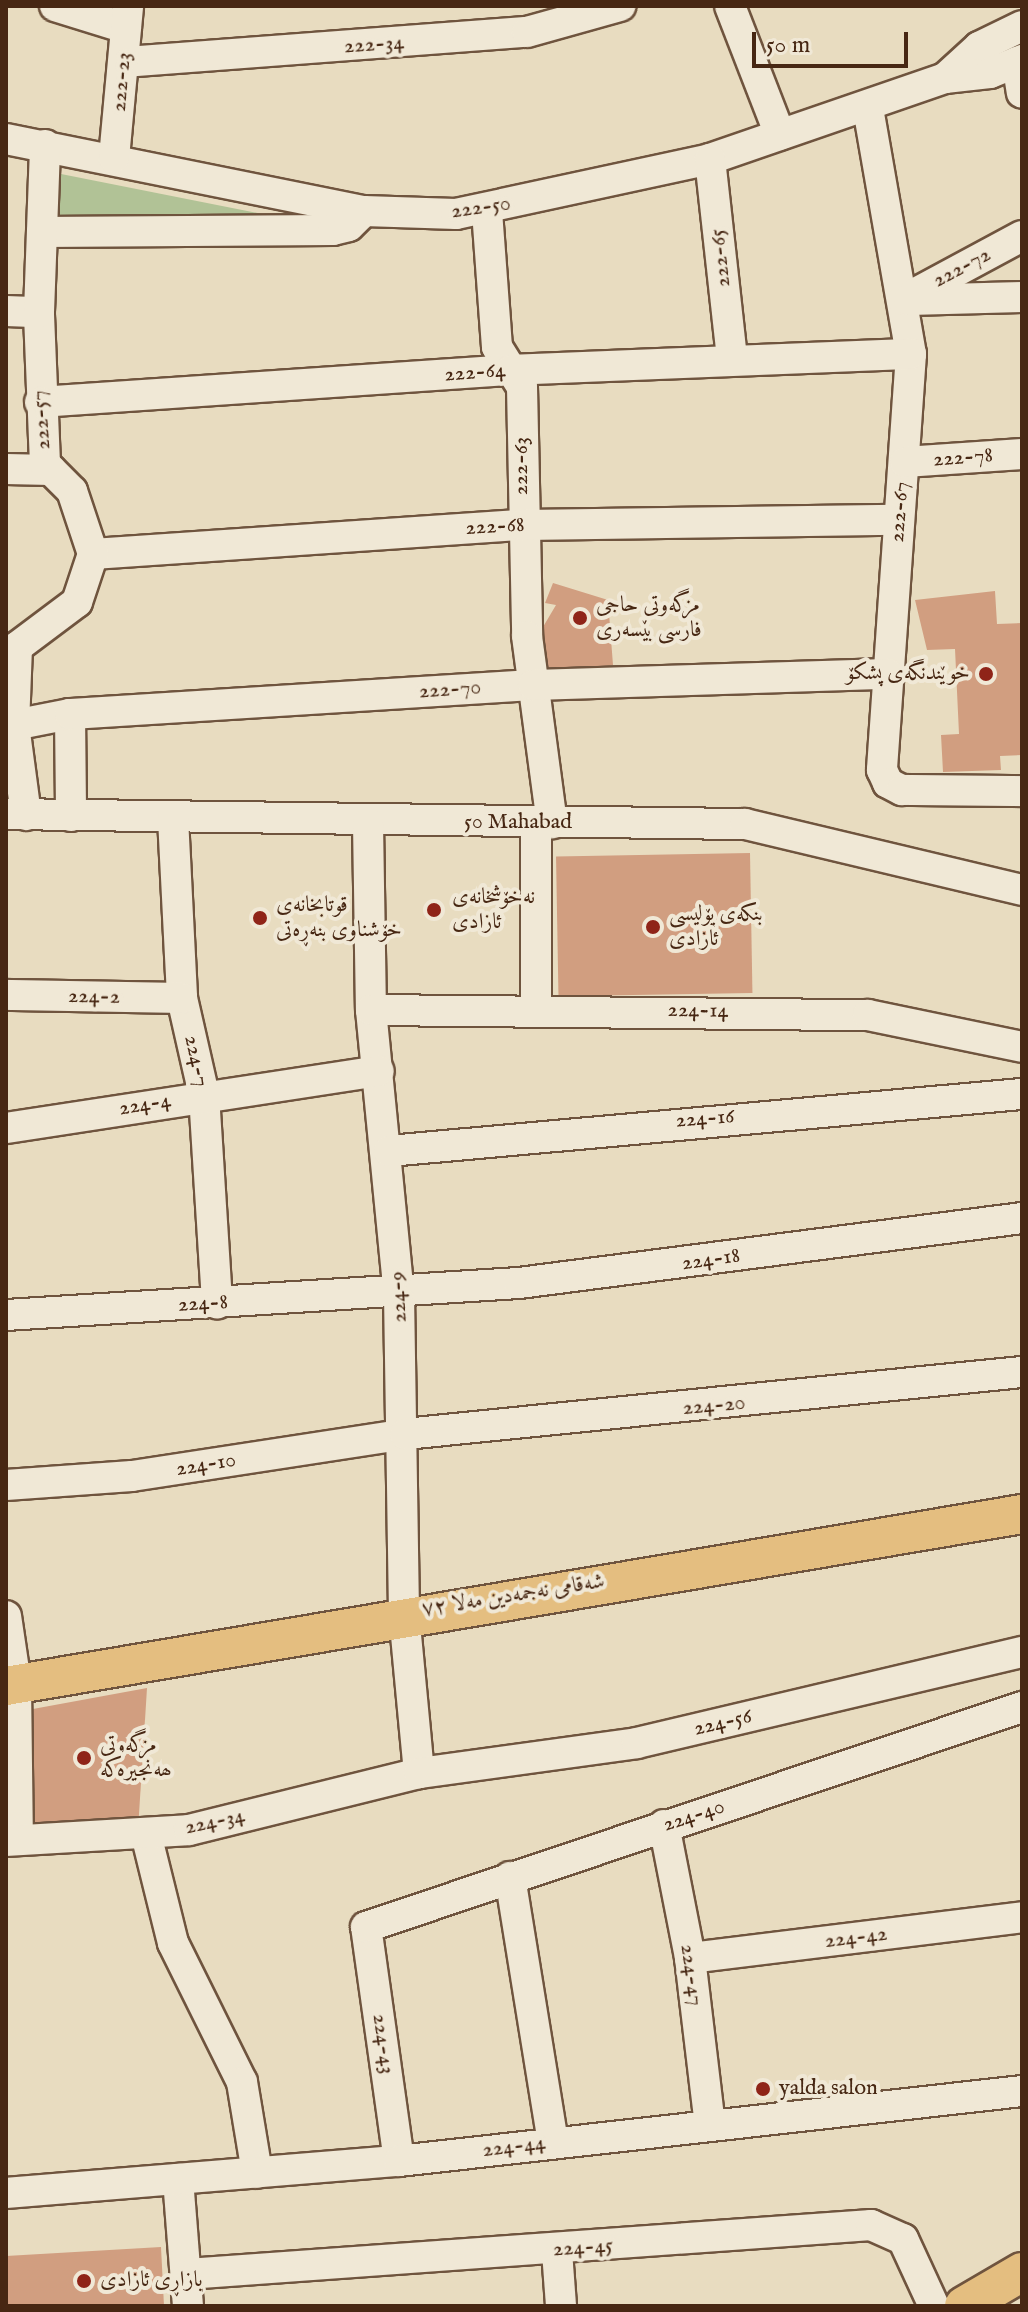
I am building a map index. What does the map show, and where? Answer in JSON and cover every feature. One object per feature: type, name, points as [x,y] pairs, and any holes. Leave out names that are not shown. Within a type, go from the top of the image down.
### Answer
[{"type":"main road","name":"شەقامی نەجمەدین مەلا ٧٢","points":[[11,1685],[404,1614],[1022,1514]]},
{"type":"main road","points":[[964,2306],[1022,2272]]},
{"type":"street","points":[[55,6],[127,17]]},
{"type":"street","name":"222-34","points":[[125,62],[550,17],[620,6]]},
{"type":"street","points":[[730,6],[780,135]]},
{"type":"street","name":"222-23","points":[[114,158],[127,17]]},
{"type":"street","name":"222-50","points":[[945,78],[979,47],[1022,26]]},
{"type":"street","points":[[1020,61],[1022,93]]},
{"type":"street","name":"222-50","points":[[6,139],[114,158],[364,211],[487,211],[710,159],[868,108],[945,78],[975,77],[1020,61]]},
{"type":"street","name":"222-67","points":[[868,108],[911,354],[882,770],[888,783],[902,790],[1022,791]]},
{"type":"street","name":"222-57","points":[[45,145],[39,312],[40,402],[45,464],[72,491],[93,554]]},
{"type":"street","name":"222-65","points":[[710,159],[732,358]]},
{"type":"street","points":[[42,232],[333,230],[349,226],[364,211]]},
{"type":"street","name":"222-63","points":[[487,211],[497,347],[522,387],[522,525],[544,823],[536,1008]]},
{"type":"street","name":"222-72","points":[[903,300],[1022,236]]},
{"type":"street","points":[[903,300],[1022,297]]},
{"type":"street","points":[[6,311],[39,312]]},
{"type":"street","name":"222-64","points":[[40,402],[511,370],[732,358],[911,354]]},
{"type":"street","name":"222-78","points":[[905,462],[1022,454]]},
{"type":"street","points":[[6,469],[51,470]]},
{"type":"street","name":"222-68","points":[[93,554],[522,525],[899,520]]},
{"type":"street","points":[[16,814],[11,647],[77,602],[93,554]]},
{"type":"street","name":"222-70","points":[[14,725],[70,714],[533,685],[888,674]]},
{"type":"street","points":[[70,714],[71,816]]},
{"type":"street","name":"50 Mahabad","points":[[16,814],[368,823],[745,824],[1022,890]]},
{"type":"street","name":"224-7","points":[[173,818],[182,998],[204,1095],[217,1304]]},
{"type":"street","name":"224-9","points":[[368,823],[371,1010],[389,1151],[399,1294],[405,1434],[404,1614],[419,1773]]},
{"type":"street","name":"224-2","points":[[6,995],[182,998]]},
{"type":"street","name":"224-14","points":[[371,1010],[536,1008],[868,1015],[1022,1047]]},
{"type":"street","name":"224-4","points":[[6,1128],[204,1095],[379,1071]]},
{"type":"street","name":"224-16","points":[[389,1151],[1022,1094]]},
{"type":"street","name":"224-18","points":[[399,1294],[1021,1224]]},
{"type":"street","name":"224-8","points":[[6,1315],[399,1294]]},
{"type":"street","name":"224-20","points":[[405,1434],[1022,1372]]},
{"type":"street","name":"224-10","points":[[6,1485],[132,1476],[405,1434]]},
{"type":"street","points":[[6,1616],[11,1685],[12,1840]]},
{"type":"street","name":"224-56","points":[[419,1773],[637,1743],[1022,1652]]},
{"type":"street","name":"224-40","points":[[366,1927],[1022,1707]]},
{"type":"street","name":"224-34","points":[[12,1840],[189,1830],[419,1773]]},
{"type":"street","name":"224-47","points":[[664,1825],[690,1958],[710,2125]]},
{"type":"street","points":[[146,1834],[173,1943],[242,2082],[257,2173]]},
{"type":"street","points":[[510,1877],[553,2142]]},
{"type":"street","name":"224-42","points":[[690,1958],[1022,1917]]},
{"type":"street","name":"224-43","points":[[366,1927],[399,2161]]},
{"type":"street","name":"224-44","points":[[6,2193],[399,2161],[1022,2091]]},
{"type":"street","points":[[178,2179],[188,2306]]},
{"type":"street","name":"224-45","points":[[187,2274],[557,2251],[871,2225],[903,2239],[934,2306]]},
{"type":"street","points":[[557,2251],[561,2306]]},
{"type":"green space","points":[[51,172],[353,232],[52,240]]},
{"type":"building","name":"مزگەوتی حاجی فارسی بێسەری","points":[[553,583],[608,600],[613,665],[560,678],[555,668],[543,666],[540,632],[556,605],[545,603]]},
{"type":"building","points":[[995,591],[997,624],[1022,623],[1022,755],[1000,756],[1001,770],[943,772],[941,735],[959,734],[955,649],[927,650],[915,600]]},
{"type":"building","points":[[750,853],[752,993],[558,996],[556,856]]},
{"type":"building","name":"مزگەوتی ھەنجیرەکە","points":[[147,1688],[138,1830],[25,1834],[22,1711]]},
{"type":"building","name":"بازاڕی ئازادی","points":[[161,2247],[164,2306],[6,2306],[6,2256]]},
{"type":"place","name":"مزگەوتی حاجی فارسی بێسەری","points":[[580,618]]},
{"type":"place","name":"خوێندنگەی پشکۆ","points":[[986,674]]},
{"type":"place","name":"نەخۆشخانەی ئازادی","points":[[434,910]]},
{"type":"place","name":"قوتابخانەی خۆشناوی بنەڕەتی","points":[[260,918]]},
{"type":"place","name":"بنکەی پۆلیسی ئازادی","points":[[653,927]]},
{"type":"place","name":"مزگەوتی ھەنجیرەکە","points":[[84,1758]]},
{"type":"place","name":"yalda salon","points":[[763,2089]]},
{"type":"place","name":"بازاڕی ئازادی","points":[[84,2281]]}]
